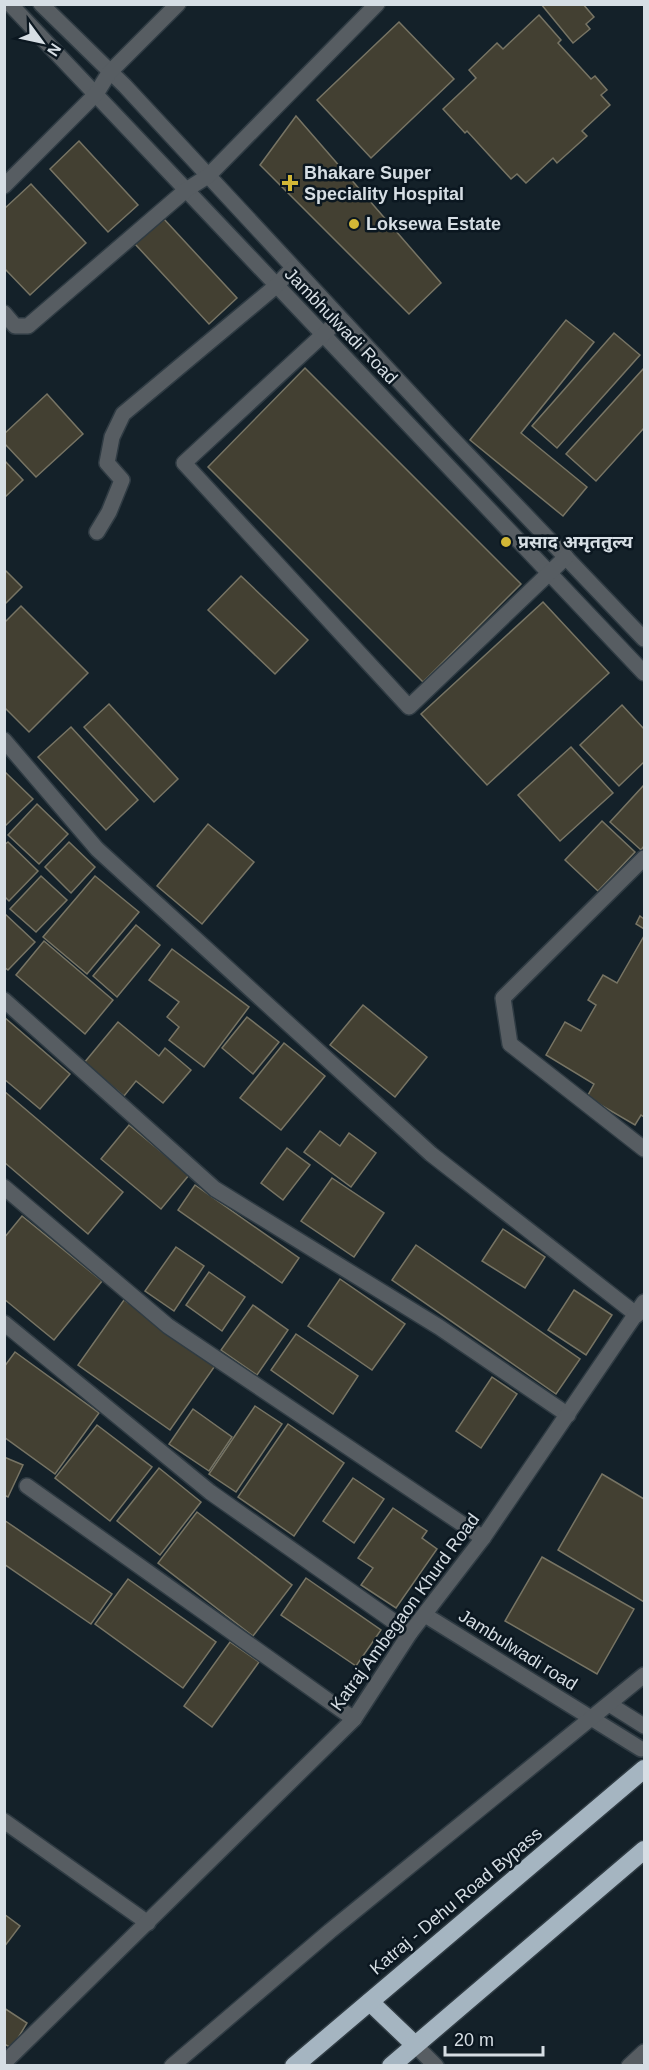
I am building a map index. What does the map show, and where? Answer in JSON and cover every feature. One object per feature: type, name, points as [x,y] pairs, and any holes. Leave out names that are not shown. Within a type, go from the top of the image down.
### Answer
[{"type":"highway","name":"Katraj - Dehu Road Bypass","points":[[294,2066],[645,1769]]},
{"type":"highway","points":[[391,2066],[645,1850]]},
{"type":"highway","points":[[370,2002],[415,2045]]},
{"type":"street","name":"Jambhulwadi Road","points":[[10,4],[645,673]]},
{"type":"street","name":"Jambhulwadi Road","points":[[41,4],[125,86],[340,319],[645,639]]},
{"type":"street","points":[[4,186],[96,94],[109,72],[178,4]]},
{"type":"street","points":[[4,313],[15,326],[28,326],[186,190],[208,176],[377,4]]},
{"type":"street","points":[[97,532],[109,512],[122,480],[107,463],[112,437],[123,414],[276,286],[293,268]]},
{"type":"street","points":[[340,319],[184,463],[409,707],[567,557]]},
{"type":"street","points":[[4,740],[98,849],[431,1154],[641,1308]]},
{"type":"street","points":[[645,858],[503,998],[510,1044],[645,1149]]},
{"type":"street","points":[[4,1000],[214,1189],[439,1327],[568,1415]]},
{"type":"street","points":[[4,1187],[168,1326],[483,1538]]},
{"type":"street","name":"Katraj Ambegaon Khurd Road","points":[[4,2063],[354,1719],[410,1633],[483,1538],[641,1308]]},
{"type":"street","points":[[4,1323],[210,1492],[410,1633]]},
{"type":"street","points":[[27,1486],[354,1719]]},
{"type":"street","name":"Jambulwadi road","points":[[425,1615],[641,1749]]},
{"type":"street","points":[[172,2066],[330,1931],[645,1675]]},
{"type":"street","points":[[609,1704],[645,1726]]},
{"type":"street","points":[[4,1821],[148,1923]]},
{"type":"street","points":[[415,2045],[436,2066]]},
{"type":"street","points":[[629,2066],[645,2052]]},
{"type":"building","points":[[541,4],[583,4],[594,17],[586,24],[590,29],[573,43]]},
{"type":"building","points":[[539,15],[561,40],[558,43],[591,79],[595,76],[607,90],[601,95],[610,105],[582,131],[587,136],[557,163],[553,158],[526,183],[517,174],[511,179],[467,131],[465,133],[443,109],[476,78],[469,70],[497,43],[503,49]]},
{"type":"building","points":[[399,22],[454,79],[371,158],[317,100]]},
{"type":"building","name":"Loksewa Estate","points":[[296,116],[441,283],[409,314],[260,165]]},
{"type":"building","points":[[79,141],[138,205],[108,232],[50,169]]},
{"type":"building","points":[[31,184],[86,243],[30,295],[4,268],[4,209]]},
{"type":"building","points":[[163,218],[237,298],[209,324],[135,244]]},
{"type":"building","points":[[566,320],[594,342],[521,433],[587,487],[563,516],[470,440]]},
{"type":"building","points":[[614,333],[640,355],[557,448],[532,426]]},
{"type":"building","points":[[305,368],[521,584],[423,682],[208,467]]},
{"type":"building","points":[[644,368],[644,428],[596,481],[566,454]]},
{"type":"building","points":[[47,394],[83,434],[36,477],[4,443],[4,434]]},
{"type":"building","points":[[4,460],[23,480],[4,498]]},
{"type":"building","points":[[4,569],[22,587],[4,605]]},
{"type":"building","points":[[241,576],[308,640],[275,674],[208,610]]},
{"type":"building","points":[[543,602],[609,673],[487,785],[421,714]]},
{"type":"building","points":[[21,606],[88,673],[29,732],[4,707],[4,623]]},
{"type":"building","points":[[109,704],[178,779],[154,802],[84,727]]},
{"type":"building","points":[[622,705],[644,729],[644,762],[619,786],[580,745]]},
{"type":"building","points":[[71,727],[138,800],[106,830],[38,757]]},
{"type":"building","points":[[571,747],[613,793],[560,841],[518,795]]},
{"type":"building","points":[[4,771],[33,799],[4,827]]},
{"type":"building","points":[[644,785],[644,846],[641,850],[610,822]]},
{"type":"building","points":[[37,804],[68,834],[39,864],[8,835]]},
{"type":"building","points":[[602,821],[635,852],[598,891],[565,860]]},
{"type":"building","points":[[208,824],[254,862],[202,924],[157,886]]},
{"type":"building","points":[[8,842],[38,871],[9,901],[4,896],[4,845]]},
{"type":"building","points":[[69,842],[95,867],[71,893],[45,867]]},
{"type":"building","points":[[41,876],[67,900],[36,932],[10,909]]},
{"type":"building","points":[[95,876],[139,912],[87,974],[43,937]]},
{"type":"building","points":[[4,913],[35,942],[8,970],[4,967]]},
{"type":"building","points":[[640,916],[644,919],[644,929],[636,924]]},
{"type":"building","points":[[136,925],[160,945],[117,997],[93,976]]},
{"type":"building","points":[[644,936],[644,1117],[641,1115],[635,1125],[587,1097],[594,1084],[546,1055],[565,1022],[581,1031],[596,1005],[588,1000],[603,975],[617,983]]},
{"type":"building","points":[[44,941],[113,1000],[85,1034],[16,975]]},
{"type":"building","points":[[172,949],[249,1007],[204,1067],[169,1040],[179,1027],[167,1017],[179,1002],[149,980]]},
{"type":"building","points":[[363,1005],[427,1057],[395,1097],[330,1045]]},
{"type":"building","points":[[4,1017],[70,1074],[40,1109],[4,1079]]},
{"type":"building","points":[[247,1017],[279,1042],[253,1074],[222,1048]]},
{"type":"building","points":[[118,1022],[159,1056],[165,1048],[191,1070],[163,1103],[136,1081],[124,1096],[84,1063]]},
{"type":"building","points":[[284,1043],[325,1076],[281,1130],[240,1098]]},
{"type":"building","points":[[4,1091],[123,1192],[88,1234],[4,1162]]},
{"type":"building","points":[[129,1125],[189,1175],[161,1209],[101,1159]]},
{"type":"building","points":[[320,1131],[340,1146],[349,1133],[376,1153],[351,1187],[304,1152]]},
{"type":"building","points":[[287,1148],[310,1165],[283,1200],[261,1183]]},
{"type":"building","points":[[332,1178],[384,1213],[354,1257],[301,1221]]},
{"type":"building","points":[[195,1185],[299,1258],[282,1283],[178,1210]]},
{"type":"building","points":[[22,1216],[102,1281],[54,1340],[4,1299],[4,1238]]},
{"type":"building","points":[[503,1229],[545,1257],[525,1288],[482,1261]]},
{"type":"building","points":[[416,1245],[580,1359],[556,1394],[392,1280]]},
{"type":"building","points":[[176,1247],[204,1266],[174,1311],[145,1291]]},
{"type":"building","points":[[209,1272],[245,1297],[222,1331],[186,1305]]},
{"type":"building","points":[[340,1279],[405,1324],[372,1370],[308,1326]]},
{"type":"building","points":[[574,1290],[612,1315],[586,1355],[548,1330]]},
{"type":"building","points":[[124,1300],[217,1363],[170,1430],[78,1365]]},
{"type":"building","points":[[253,1305],[288,1330],[257,1375],[221,1350]]},
{"type":"building","points":[[296,1334],[358,1376],[333,1414],[271,1370]]},
{"type":"building","points":[[15,1352],[99,1413],[55,1474],[4,1437],[4,1367]]},
{"type":"building","points":[[492,1377],[517,1394],[481,1448],[456,1431]]},
{"type":"building","points":[[255,1406],[282,1424],[236,1492],[209,1474]]},
{"type":"building","points":[[193,1409],[232,1437],[209,1471],[169,1444]]},
{"type":"building","points":[[288,1424],[344,1463],[294,1536],[238,1497]]},
{"type":"building","points":[[97,1425],[152,1467],[110,1521],[55,1478]]},
{"type":"building","points":[[4,1457],[23,1465],[8,1497],[4,1495]]},
{"type":"building","points":[[159,1468],[201,1502],[160,1555],[117,1521]]},
{"type":"building","points":[[602,1474],[644,1499],[644,1602],[558,1550]]},
{"type":"building","points":[[353,1478],[384,1499],[354,1543],[323,1521]]},
{"type":"building","points":[[393,1508],[427,1531],[422,1538],[437,1549],[396,1608],[361,1585],[373,1568],[358,1558]]},
{"type":"building","points":[[197,1512],[292,1585],[253,1636],[158,1563]]},
{"type":"building","points":[[4,1520],[112,1594],[91,1624],[4,1564]]},
{"type":"building","points":[[542,1557],[634,1609],[597,1674],[505,1621]]},
{"type":"building","points":[[306,1578],[381,1630],[356,1666],[281,1615]]},
{"type":"building","points":[[128,1579],[216,1642],[183,1688],[95,1624]]},
{"type":"building","points":[[230,1642],[259,1662],[212,1727],[184,1706]]},
{"type":"building","points":[[4,1914],[20,1926],[4,1947]]},
{"type":"building","points":[[4,2008],[27,2023],[12,2048],[4,2044]]},
{"type":"place","name":"Bhakare Super Speciality Hospital","points":[[290,183]]},
{"type":"place","name":"Loksewa Estate","points":[[354,224]]},
{"type":"place","name":"प्रसाद अमृततुल्य","points":[[506,542]]}]
